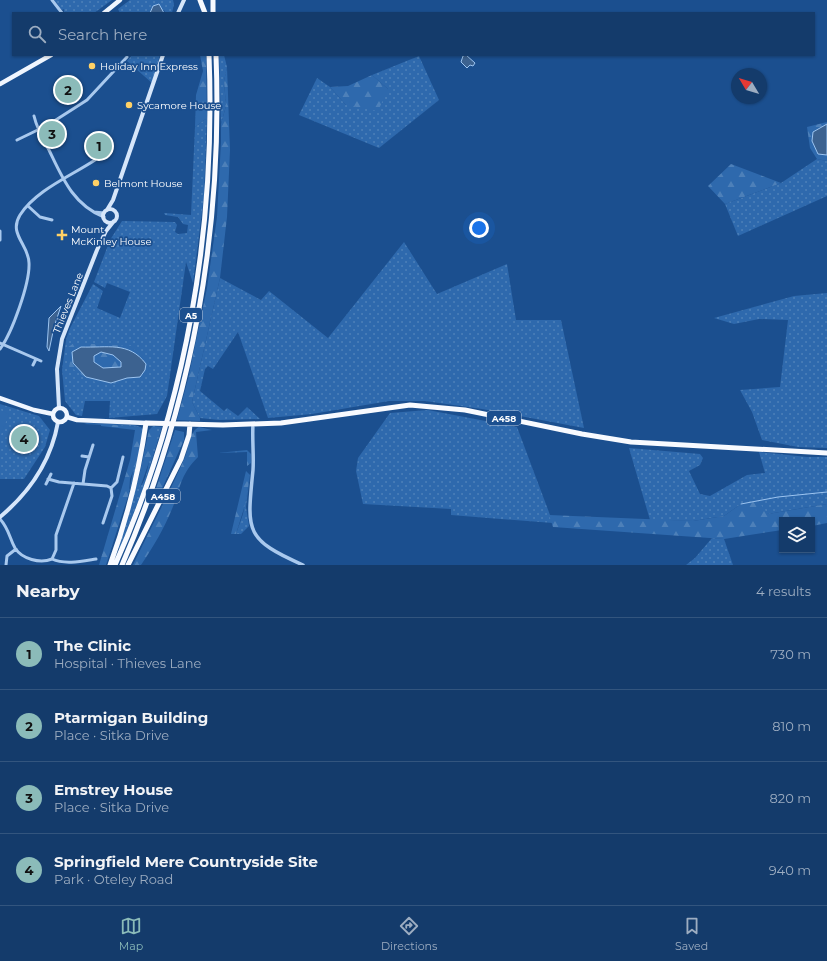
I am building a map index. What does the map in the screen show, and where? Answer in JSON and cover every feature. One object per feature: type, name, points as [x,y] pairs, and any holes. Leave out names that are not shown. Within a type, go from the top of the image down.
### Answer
[{"type":"highway","points":[[200,0],[205,12]]},
{"type":"highway","points":[[213,0],[213,12]]},
{"type":"highway","name":"A5","points":[[115,565],[146,488],[168,418],[193,308],[204,231],[208,183],[210,128],[209,56]]},
{"type":"highway","name":"A5","points":[[122,565],[155,481],[172,428],[192,347],[204,280],[214,181],[217,126],[216,56]]},
{"type":"highway","name":"A458","points":[[110,565],[142,457],[146,423],[253,424],[302,421],[410,405],[465,410],[582,434],[632,442],[827,453]]},
{"type":"highway","name":"A458","points":[[128,565],[181,459],[189,435],[190,424]]},
{"type":"main road","points":[[105,12],[120,0]]},
{"type":"main road","points":[[180,8],[181,0]]},
{"type":"main road","points":[[178,12],[184,0]]},
{"type":"main road","points":[[0,84],[49,56]]},
{"type":"main road","points":[[106,232],[105,215],[113,200],[163,56]]},
{"type":"main road","points":[[106,232],[117,216],[113,200]]},
{"type":"main road","points":[[105,215],[115,211]]},
{"type":"main road","points":[[105,215],[114,221]]},
{"type":"main road","name":"Thieves Lane","points":[[59,408],[57,369],[62,339],[73,308],[106,232]]},
{"type":"main road","points":[[0,398],[52,414]]},
{"type":"main road","points":[[59,408],[65,411],[67,417],[64,421],[58,422],[54,420],[52,414],[59,408]]},
{"type":"main road","name":"A458","points":[[67,417],[78,420],[146,423]]},
{"type":"main road","points":[[0,518],[26,493],[39,475],[50,451],[58,422]]},
{"type":"street","points":[[52,0],[61,12]]},
{"type":"street","points":[[17,140],[38,130],[87,100],[128,57]]},
{"type":"street","points":[[34,116],[38,130],[63,180],[75,198],[94,212],[105,215]]},
{"type":"street","points":[[0,348],[15,323],[29,270],[29,258],[17,236],[16,226],[19,216],[40,195],[95,160]]},
{"type":"street","points":[[28,206],[40,217],[52,220]]},
{"type":"street","points":[[0,231],[0,240]]},
{"type":"street","points":[[2,343],[41,361]]},
{"type":"street","points":[[33,365],[36,359]]},
{"type":"street","points":[[253,424],[254,455],[249,509],[251,524],[256,535],[266,546],[277,553],[303,565]]},
{"type":"street","points":[[83,484],[89,457],[94,445]]},
{"type":"street","points":[[82,456],[89,457]]},
{"type":"street","points":[[103,520],[112,496],[112,488],[117,482],[123,457]]},
{"type":"street","points":[[46,484],[51,474]]},
{"type":"street","points":[[48,479],[107,486],[112,488]]},
{"type":"street","points":[[52,559],[56,550],[56,533],[74,483]]},
{"type":"street","points":[[0,518],[8,529],[16,549],[21,554],[33,560],[45,561],[52,559],[60,563],[96,559]]},
{"type":"street","points":[[6,565],[7,556],[16,549]]},
{"type":"street","points":[[90,560],[90,565]]},
{"type":"green space","points":[[54,0],[112,0],[95,12],[64,12],[64,9],[62,10]]},
{"type":"green space","points":[[130,0],[173,0],[174,4],[172,12],[164,12],[153,6],[150,12],[120,12],[118,9]]},
{"type":"green space","points":[[131,56],[160,56],[152,83],[127,61]]},
{"type":"green space","points":[[200,56],[206,56],[207,118],[195,127],[196,95],[203,71]]},
{"type":"green space","points":[[219,56],[224,56],[227,67],[224,81],[226,106],[221,124]]},
{"type":"green space","points":[[419,56],[439,100],[379,148],[299,115],[317,78],[330,87],[346,105],[388,89],[372,75]]},
{"type":"green space","points":[[227,67],[230,150],[227,217],[220,278],[192,402],[200,421],[177,420],[188,379],[207,288],[217,217],[221,124],[226,106],[224,81]]},
{"type":"green space","points":[[372,75],[388,89],[378,111],[346,105],[330,87],[348,86]]},
{"type":"green space","points":[[207,118],[204,196],[193,283],[186,262],[167,396],[157,414],[109,418],[110,401],[85,401],[82,416],[76,415],[65,401],[62,370],[66,340],[69,330],[93,284],[103,291],[97,308],[120,318],[130,292],[107,283],[105,288],[94,282],[110,240],[122,221],[175,222],[177,225],[175,232],[178,234],[187,233],[188,225],[183,224],[178,217],[165,215],[164,213],[191,215],[195,127]]},
{"type":"green space","points":[[827,122],[827,124],[813,132],[827,155],[827,161],[817,159],[810,148],[807,127]]},
{"type":"green space","points":[[817,159],[827,161],[827,196],[738,236],[725,204],[781,183]]},
{"type":"green space","points":[[731,164],[781,183],[725,204],[708,186]]},
{"type":"green space","points":[[404,242],[437,294],[507,264],[516,320],[561,320],[584,428],[482,409],[425,401],[389,401],[312,414],[268,418],[238,332],[213,369],[208,366],[205,369],[200,391],[224,411],[227,408],[238,416],[247,407],[260,419],[219,420],[200,418],[192,402],[220,278],[261,300],[269,291],[328,338]]},
{"type":"green space","points":[[827,293],[827,448],[798,447],[762,440],[752,412],[740,390],[780,387],[788,320],[759,319],[734,324],[714,318],[794,296]]},
{"type":"green space","points":[[74,343],[131,346],[149,363],[147,371],[139,379],[111,384],[95,382],[70,367],[67,348]]},
{"type":"green space","points":[[0,404],[39,416],[50,430],[45,447],[24,479],[0,479]]},
{"type":"green space","points":[[0,410],[9,414],[0,437]]},
{"type":"green space","points":[[428,410],[517,427],[553,523],[451,515],[451,509],[363,504],[356,471],[358,458],[390,413]]},
{"type":"green space","points":[[84,424],[135,425],[139,427]]},
{"type":"green space","points":[[101,424],[141,427],[142,431],[137,461],[130,479],[129,493],[106,565],[99,565],[130,460],[135,430],[101,426]]},
{"type":"green space","points":[[153,426],[162,427],[144,486],[120,548],[117,548],[138,481],[140,487],[146,475],[152,427],[150,428]]},
{"type":"green space","points":[[152,427],[157,431],[157,439],[140,488],[138,481],[149,430]]},
{"type":"green space","points":[[199,427],[212,430],[196,432],[198,457],[188,468],[185,474],[171,512],[155,543],[141,565],[133,565],[179,471],[191,436]]},
{"type":"green space","points":[[141,428],[143,430],[137,465],[129,493]]},
{"type":"green space","points":[[175,430],[184,432],[184,440],[156,502],[152,501]]},
{"type":"green space","points":[[629,448],[700,454],[703,458],[700,465],[689,471],[700,494],[710,496],[747,475],[765,473],[759,452],[807,457],[827,457],[827,504],[768,514],[741,504],[724,516],[693,521],[650,520]]},
{"type":"green space","points":[[247,450],[251,454],[251,463],[247,466],[247,452],[218,453]]},
{"type":"green space","points":[[246,471],[250,475],[245,505],[236,534],[231,534]]},
{"type":"green space","points":[[250,475],[246,507],[249,526],[241,534],[236,534],[243,514]]},
{"type":"green space","points":[[758,501],[768,514],[827,504],[827,523],[815,525],[815,517],[779,517],[779,530],[724,539],[553,527],[549,515],[693,521],[724,516],[741,504]]},
{"type":"green space","points":[[712,538],[724,539],[733,565],[686,565],[695,558]]},
{"type":"shaded area","points":[[159,4],[163,12],[150,12],[153,6]]},
{"type":"shaded area","points":[[463,56],[467,56],[475,63],[473,66],[470,65],[467,68],[461,62]]},
{"type":"shaded area","points":[[827,124],[827,155],[818,154],[812,141],[813,132]]},
{"type":"shaded area","points":[[61,306],[54,327],[49,351],[47,347],[49,318]]},
{"type":"shaded area","points":[[81,347],[117,347],[132,352],[139,357],[146,364],[145,370],[140,377],[127,378],[111,383],[86,377],[73,363],[72,352]],"holes":[[[101,352],[113,355],[121,362],[121,367],[103,368],[94,362],[94,356]]]},
{"type":"waterway","points":[[741,504],[778,497],[827,492]]},
{"type":"place","name":"Holiday Inn Express","points":[[92,66]]},
{"type":"place","name":"Ptarmigan Building","points":[[68,90]]},
{"type":"place","name":"Sycamore House","points":[[129,105]]},
{"type":"place","name":"Emstrey House","points":[[52,134]]},
{"type":"place","name":"The Clinic","points":[[99,146]]},
{"type":"place","name":"Belmont House","points":[[96,183]]},
{"type":"place","name":"Mount McKinley House","points":[[62,235]]},
{"type":"place","name":"Springfield Mere Countryside Site","points":[[24,439]]}]
